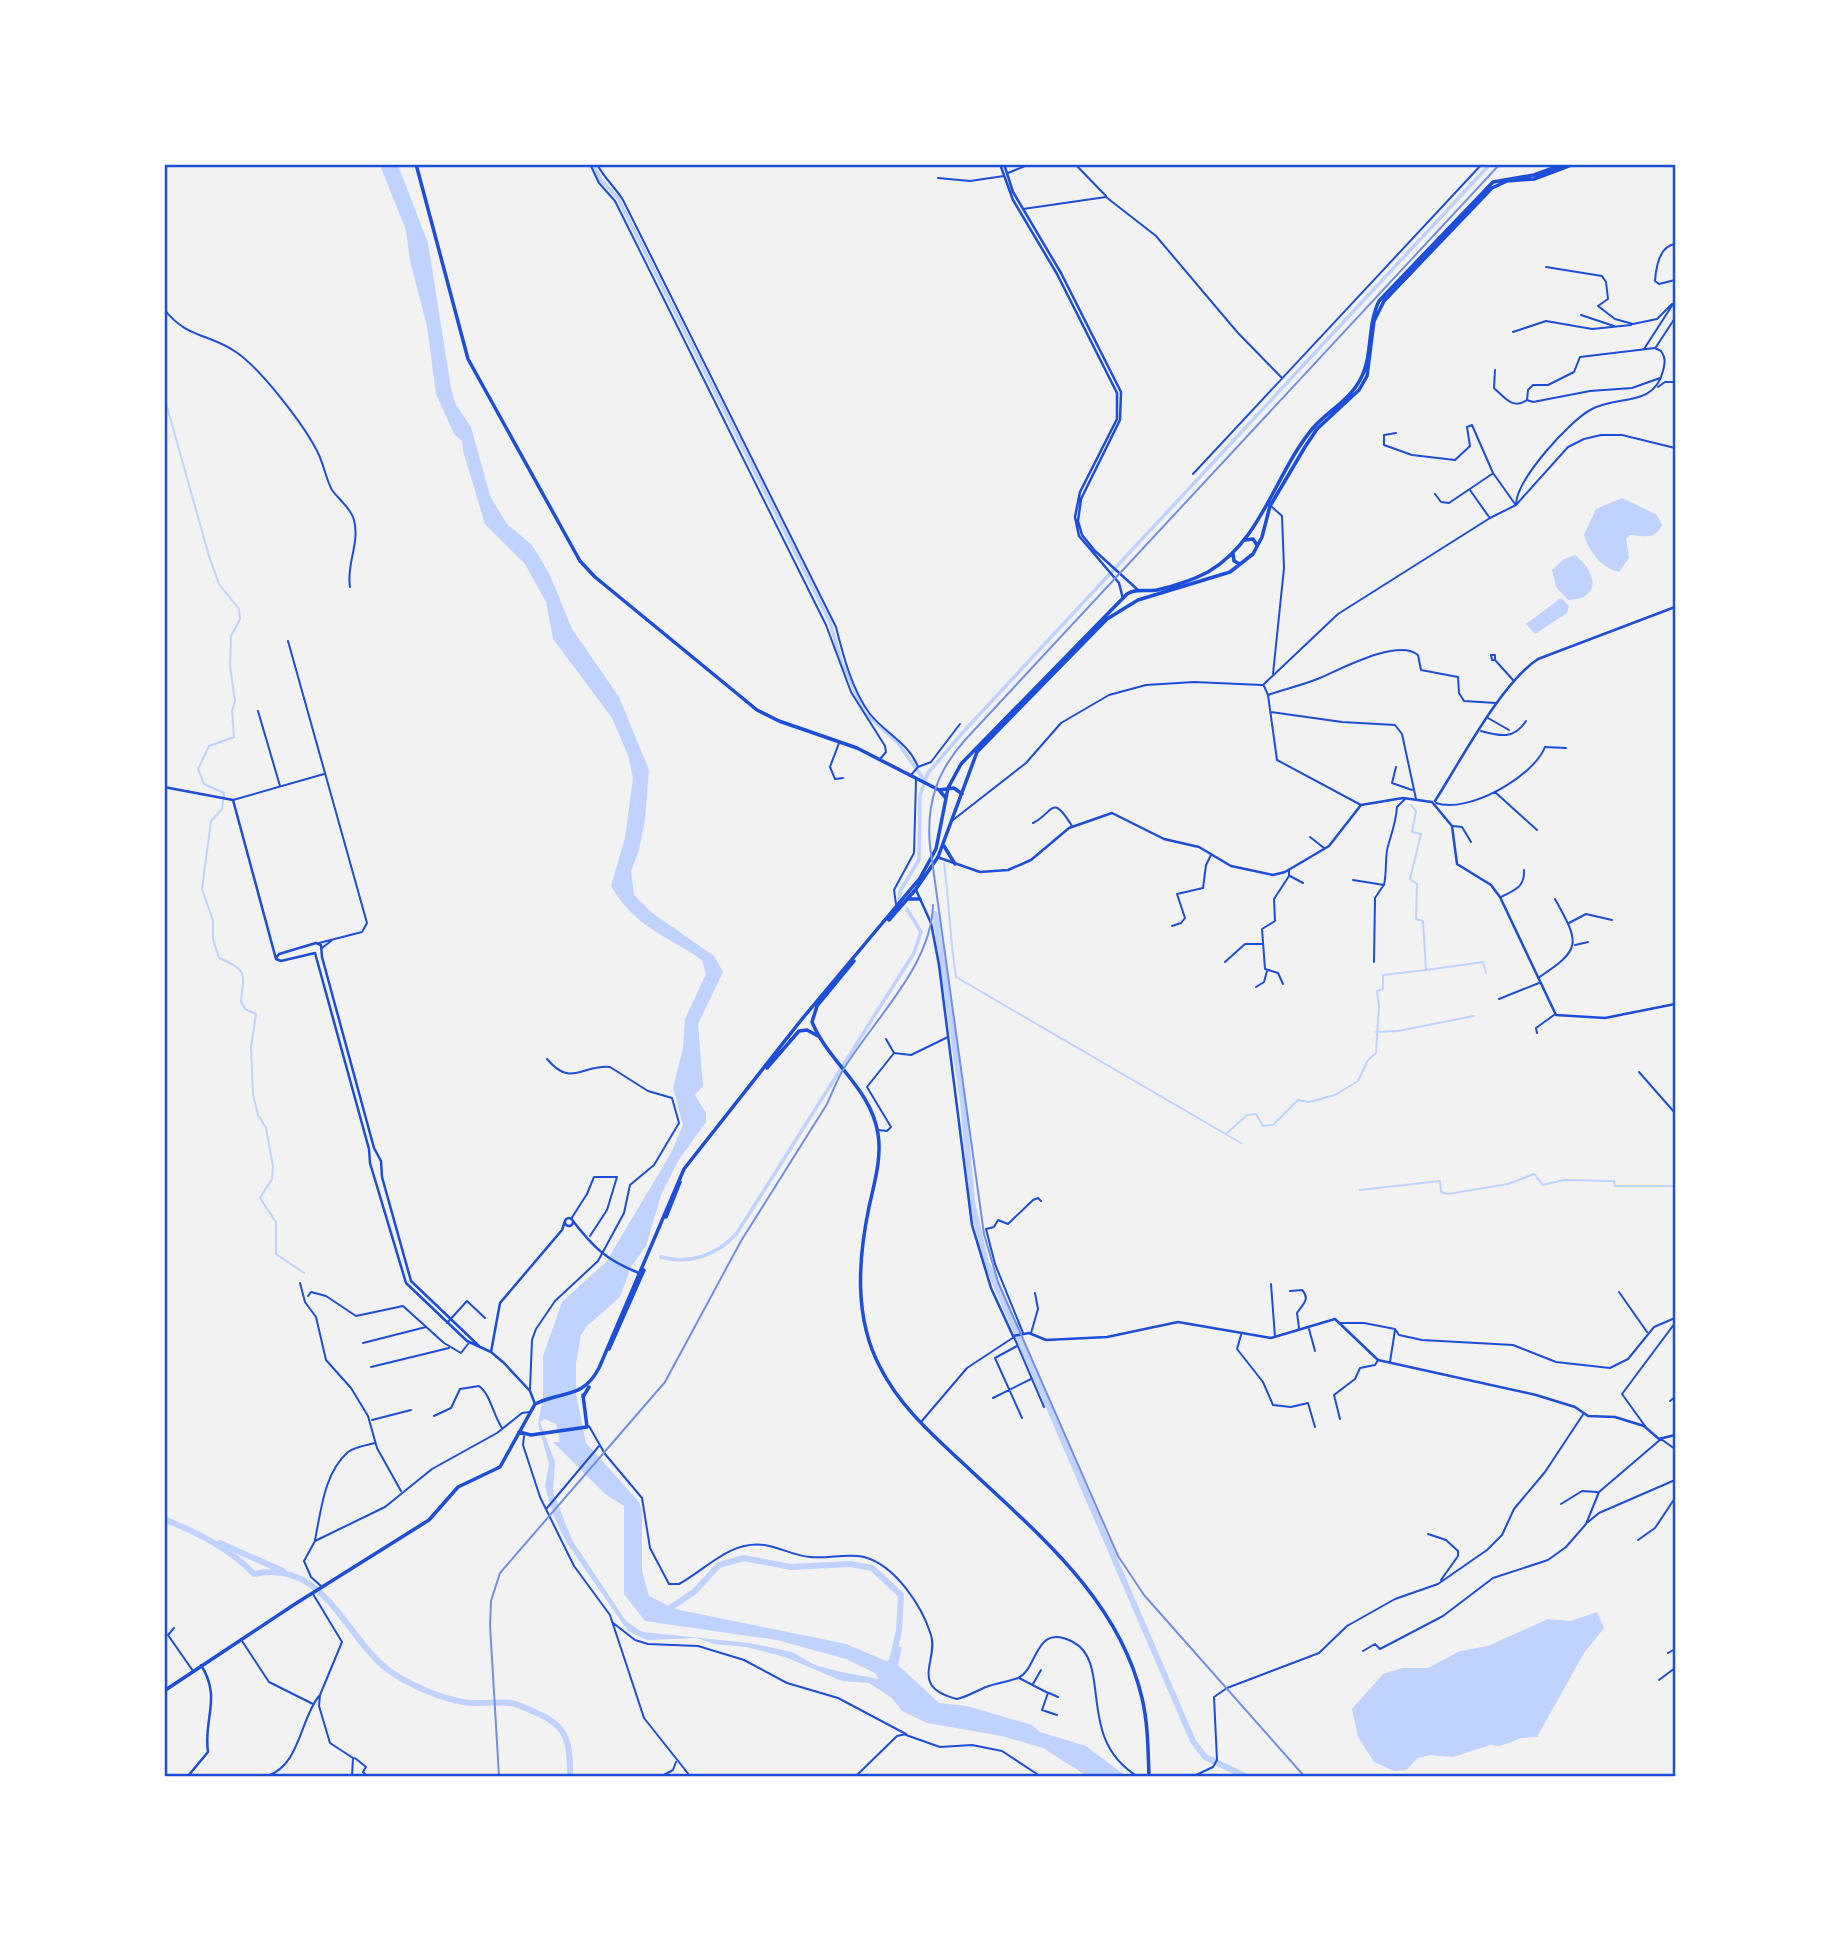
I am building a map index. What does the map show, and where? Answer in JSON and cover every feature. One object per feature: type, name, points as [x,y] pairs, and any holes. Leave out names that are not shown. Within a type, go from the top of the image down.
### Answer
[{"type":"main road","points":[[416,164],[468,359],[579,561],[757,710],[779,721],[839,741],[880,760],[939,790],[945,798]]},
{"type":"main road","points":[[936,856],[948,788],[965,760],[1123,598],[1138,590],[1165,588],[1208,572],[1244,540],[1302,443],[1314,427],[1354,390],[1362,377],[1371,317],[1379,301],[1493,182],[1534,176],[1564,164]]},
{"type":"main road","points":[[583,1396],[600,1371],[639,1272],[681,1180],[695,1157],[795,1034],[806,1030],[812,1023],[817,1006],[915,888],[944,843],[977,752],[1107,619],[1130,603],[1224,575],[1242,564],[1257,547],[1270,506],[1317,429],[1359,390],[1367,376],[1374,321],[1384,301],[1492,188],[1507,181],[1535,180],[1574,164]]},
{"type":"main road","points":[[1244,540],[1253,539],[1257,547]]},
{"type":"main road","points":[[1233,552],[1234,561],[1242,564]]},
{"type":"main road","points":[[1138,590],[1141,595],[1138,600]]},
{"type":"main road","points":[[1123,598],[1130,603]]},
{"type":"main road","points":[[939,790],[958,789],[962,795]]},
{"type":"main road","points":[[944,806],[947,811],[956,811]]},
{"type":"main road","points":[[944,843],[945,851],[955,864]]},
{"type":"main road","points":[[164,1691],[429,1520],[458,1487],[500,1467],[522,1434],[535,1404],[578,1392],[589,1385],[599,1368],[684,1169],[801,1020],[915,888]]},
{"type":"main road","points":[[907,899],[920,899]]},
{"type":"main road","points":[[801,1020],[807,1018],[812,1023],[840,1067],[866,1099],[877,1130],[877,1170],[860,1266],[864,1315],[870,1346],[897,1395],[921,1422],[1060,1557],[1102,1605],[1123,1641],[1139,1683],[1146,1720],[1149,1776]]},
{"type":"main road","points":[[801,1020],[806,1030],[820,1037]]},
{"type":"main road","points":[[522,1434],[532,1435],[588,1425],[583,1396],[578,1392]]},
{"type":"street","points":[[590,164],[599,183],[615,201],[826,625],[851,692],[885,746],[886,752],[880,760]]},
{"type":"street","points":[[597,164],[603,177],[615,187],[623,200],[824,602],[870,713],[900,740],[918,767]]},
{"type":"street","points":[[1002,164],[1005,176],[1022,209],[1060,273],[1121,392],[1120,421],[1083,494],[1078,512],[1081,533],[1114,574],[1123,598]]},
{"type":"street","points":[[938,178],[970,181],[1005,176],[1030,164]]},
{"type":"street","points":[[1075,164],[1107,197],[1156,236],[1238,333],[1283,378]]},
{"type":"street","points":[[1193,474],[1482,164]]},
{"type":"street","points":[[1005,176],[1117,393],[1119,413],[1080,492],[1075,510],[1079,536],[1108,567]]},
{"type":"street","points":[[1022,209],[1107,197]]},
{"type":"street","points":[[1675,243],[1665,248],[1656,268],[1655,281],[1659,284],[1675,280]]},
{"type":"street","points":[[1546,267],[1602,276],[1606,282],[1608,299],[1598,306],[1615,319],[1633,324]]},
{"type":"street","points":[[1513,332],[1546,321],[1592,329],[1633,324],[1657,319],[1675,301]]},
{"type":"street","points":[[1644,349],[1660,329],[1672,304]]},
{"type":"street","points":[[164,309],[174,323],[189,332],[235,351],[289,408],[319,456],[332,489],[355,522],[354,560],[348,572],[350,587]]},
{"type":"street","points":[[1581,315],[1615,327]]},
{"type":"street","points":[[1655,348],[1675,318]]},
{"type":"street","points":[[1527,400],[1528,390],[1533,385],[1548,385],[1574,372],[1580,357],[1644,349],[1655,348],[1665,357],[1657,387]]},
{"type":"street","points":[[1494,370],[1493,384],[1502,396],[1514,404],[1590,391],[1632,388],[1655,378],[1661,379]]},
{"type":"street","points":[[1516,505],[1516,495],[1529,473],[1585,413],[1602,405],[1642,397],[1665,382],[1675,382]]},
{"type":"street","points":[[1396,433],[1384,435],[1384,445],[1412,455],[1455,460],[1470,446],[1467,427],[1470,424],[1476,429],[1493,473],[1516,505]]},
{"type":"street","points":[[1263,685],[1338,614],[1490,518],[1516,505],[1569,447],[1584,439],[1601,435],[1622,435],[1675,448]]},
{"type":"street","points":[[1435,494],[1446,503],[1493,473]]},
{"type":"street","points":[[1469,489],[1490,518]]},
{"type":"street","points":[[1270,506],[1282,516],[1284,568],[1272,675]]},
{"type":"street","points":[[1114,574],[1138,590]]},
{"type":"street","points":[[1435,802],[1513,681],[1538,659],[1675,607]]},
{"type":"street","points":[[276,959],[278,954],[362,932],[367,927],[288,641]]},
{"type":"street","points":[[1268,695],[1319,678],[1361,659],[1386,652],[1410,650],[1418,655],[1421,670],[1455,674],[1464,701],[1498,704]]},
{"type":"street","points":[[1495,660],[1513,681]]},
{"type":"street","points":[[952,821],[1028,762],[1061,723],[1109,695],[1133,686],[1256,682],[1263,685],[1271,712],[1276,760],[1361,805],[1406,798],[1465,804],[1494,792],[1529,772],[1545,747],[1566,748]]},
{"type":"street","points":[[258,711],[280,787]]},
{"type":"street","points":[[1271,712],[1342,722],[1395,725],[1402,734],[1416,799]]},
{"type":"street","points":[[1489,718],[1509,730]]},
{"type":"street","points":[[1481,731],[1507,736],[1516,733],[1526,721]]},
{"type":"street","points":[[911,776],[918,767],[931,762],[960,724]]},
{"type":"street","points":[[839,741],[830,767],[835,779],[843,778]]},
{"type":"street","points":[[1395,767],[1392,783],[1400,788],[1413,790]]},
{"type":"street","points":[[164,787],[231,800],[325,774]]},
{"type":"street","points":[[897,906],[893,899],[894,890],[914,853],[916,779]]},
{"type":"street","points":[[1494,792],[1537,830]]},
{"type":"street","points":[[1374,962],[1375,898],[1384,885],[1388,863],[1386,848],[1395,832],[1397,807],[1404,803],[1406,798]]},
{"type":"street","points":[[231,800],[276,959]]},
{"type":"street","points":[[1435,802],[1452,826],[1457,864],[1492,885],[1500,897],[1555,1015],[1561,1018],[1601,1019],[1675,1004]]},
{"type":"street","points":[[936,856],[988,873],[1021,866],[1072,827],[1103,814],[1115,814],[1164,839],[1197,846],[1231,866],[1275,874],[1325,849],[1361,805]]},
{"type":"street","points":[[1033,823],[1055,807],[1059,808],[1072,827]]},
{"type":"street","points":[[1452,826],[1462,827],[1471,842]]},
{"type":"street","points":[[1310,837],[1325,849]]},
{"type":"street","points":[[1172,926],[1181,923],[1185,918],[1177,894],[1203,888],[1206,865],[1212,854]]},
{"type":"street","points":[[1256,987],[1264,982],[1267,970],[1263,928],[1275,921],[1274,900],[1289,876],[1289,869]]},
{"type":"street","points":[[1500,897],[1519,888],[1524,870]]},
{"type":"street","points":[[1289,876],[1303,883]]},
{"type":"street","points":[[1353,880],[1384,885]]},
{"type":"street","points":[[915,888],[934,934],[972,1225],[991,1288],[1018,1336]]},
{"type":"street","points":[[1499,999],[1539,980],[1569,956],[1574,945],[1569,924],[1555,899]]},
{"type":"street","points":[[1569,924],[1586,914],[1612,920]]},
{"type":"street","points":[[276,959],[281,961],[322,950],[332,941]]},
{"type":"street","points":[[1574,945],[1588,942]]},
{"type":"street","points":[[319,943],[409,1278],[469,1343],[491,1352],[530,1391]]},
{"type":"street","points":[[314,944],[372,1168],[404,1279],[448,1321],[485,1349]]},
{"type":"street","points":[[1225,962],[1245,944],[1263,944]]},
{"type":"street","points":[[1267,970],[1278,974],[1283,984]]},
{"type":"street","points":[[1532,1030],[1555,1015]]},
{"type":"street","points":[[1536,1028],[1537,1033]]},
{"type":"street","points":[[894,1053],[911,1055],[949,1037]]},
{"type":"street","points":[[887,1039],[894,1053]]},
{"type":"street","points":[[877,1130],[887,1132],[891,1127],[867,1087],[894,1053]]},
{"type":"street","points":[[535,1404],[530,1391],[532,1340],[540,1321],[555,1301],[593,1268],[603,1255],[624,1213],[630,1185],[654,1166],[676,1130],[677,1109],[672,1098],[648,1091],[610,1067],[569,1074],[560,1072],[547,1059]]},
{"type":"street","points":[[1639,1072],[1675,1113]]},
{"type":"street","points":[[370,1157],[378,1156]]},
{"type":"street","points":[[372,1168],[380,1166]]},
{"type":"street","points":[[562,1229],[569,1226],[594,1177],[617,1177],[607,1210],[590,1236]]},
{"type":"street","points":[[1041,1201],[1038,1198],[1033,1200],[1008,1224],[998,1220],[994,1227],[986,1230],[1018,1336],[1018,1346],[1044,1407]]},
{"type":"street","points":[[572,1220],[577,1230]]},
{"type":"street","points":[[565,1221],[572,1220]]},
{"type":"street","points":[[565,1221],[603,1255],[639,1272]]},
{"type":"street","points":[[491,1352],[496,1315],[505,1296],[562,1229],[565,1221]]},
{"type":"street","points":[[300,1283],[305,1302],[316,1317],[326,1360],[351,1388],[370,1421],[376,1442],[401,1492]]},
{"type":"street","points":[[1271,1284],[1275,1338]]},
{"type":"street","points":[[1290,1291],[1302,1290],[1306,1295],[1306,1301],[1297,1313],[1299,1330]]},
{"type":"street","points":[[308,1296],[312,1292],[323,1294],[356,1316],[403,1306],[450,1348],[460,1353],[469,1343]]},
{"type":"street","points":[[1619,1292],[1647,1333]]},
{"type":"street","points":[[1031,1334],[1038,1309],[1035,1293]]},
{"type":"street","points":[[448,1321],[467,1301],[485,1318]]},
{"type":"street","points":[[1340,1323],[1364,1323],[1395,1329],[1399,1335],[1422,1340],[1504,1343],[1527,1348],[1556,1362],[1610,1368],[1628,1359],[1647,1333],[1664,1321],[1675,1318]]},
{"type":"street","points":[[921,1422],[967,1368],[1018,1336],[1031,1334],[1046,1340],[1107,1337],[1178,1322],[1241,1335],[1275,1338],[1332,1319],[1340,1323],[1378,1360],[1536,1395],[1575,1407],[1588,1416],[1610,1415],[1646,1427]]},
{"type":"street","points":[[1675,1323],[1622,1394],[1646,1427],[1675,1449]]},
{"type":"street","points":[[1308,1326],[1315,1351]]},
{"type":"street","points":[[363,1343],[426,1327]]},
{"type":"street","points":[[1390,1362],[1395,1329]]},
{"type":"street","points":[[1241,1335],[1237,1349],[1264,1382],[1273,1405],[1291,1407],[1308,1403],[1315,1427]]},
{"type":"street","points":[[1018,1346],[995,1357],[1022,1418]]},
{"type":"street","points":[[371,1367],[450,1348]]},
{"type":"street","points":[[1340,1419],[1334,1395],[1355,1379],[1360,1368],[1375,1365],[1378,1360]]},
{"type":"street","points":[[993,1398],[1031,1378]]},
{"type":"street","points":[[434,1416],[451,1408],[460,1390],[479,1386],[486,1392],[492,1412],[503,1429]]},
{"type":"street","points":[[1670,1401],[1675,1397]]},
{"type":"street","points":[[370,1421],[411,1409]]},
{"type":"street","points":[[314,1541],[352,1520],[372,1514],[455,1455],[530,1412]]},
{"type":"street","points":[[1194,1776],[1216,1764],[1213,1706],[1219,1693],[1319,1653],[1347,1626],[1395,1598],[1438,1584],[1500,1538],[1514,1509],[1545,1472],[1584,1413]]},
{"type":"street","points":[[588,1425],[599,1445],[642,1498],[650,1548],[669,1584],[680,1584],[734,1547],[765,1545],[796,1555],[826,1559],[863,1557],[891,1571],[913,1600],[931,1634],[928,1675],[940,1693],[957,1699],[1018,1678],[1038,1647],[1049,1639],[1066,1639],[1081,1647],[1087,1657],[1095,1684],[1101,1734],[1115,1761],[1137,1776]]},
{"type":"street","points":[[522,1434],[523,1446],[546,1509],[574,1566],[612,1622],[635,1640],[649,1644],[698,1646],[744,1660],[787,1683],[838,1698],[906,1734],[897,1737],[856,1776]]},
{"type":"street","points":[[1586,1524],[1599,1492],[1661,1439],[1675,1435]]},
{"type":"street","points":[[267,1776],[276,1773],[287,1760],[307,1724],[313,1704],[320,1695],[342,1642],[304,1561],[314,1541],[326,1489],[349,1451],[376,1442]]},
{"type":"street","points":[[546,1509],[599,1445]]},
{"type":"street","points":[[1363,1651],[1375,1644],[1380,1649],[1401,1640],[1443,1616],[1493,1578],[1548,1560],[1575,1539],[1599,1513],[1675,1480]]},
{"type":"street","points":[[1561,1504],[1581,1491],[1599,1492]]},
{"type":"street","points":[[1638,1540],[1656,1528],[1675,1498]]},
{"type":"street","points":[[1428,1534],[1446,1540],[1458,1551],[1458,1556],[1438,1584]]},
{"type":"street","points":[[612,1622],[644,1718],[690,1776]]},
{"type":"street","points":[[174,1628],[168,1635],[193,1671]]},
{"type":"street","points":[[615,1633],[621,1630]]},
{"type":"street","points":[[241,1640],[269,1682],[313,1704]]},
{"type":"street","points":[[1668,1653],[1675,1649]]},
{"type":"street","points":[[188,1776],[208,1752],[205,1731],[213,1702],[201,1665]]},
{"type":"street","points":[[1659,1680],[1675,1668]]},
{"type":"street","points":[[1032,1685],[1041,1670]]},
{"type":"street","points":[[1018,1678],[1058,1697]]},
{"type":"street","points":[[1048,1693],[1042,1710],[1057,1715]]},
{"type":"street","points":[[320,1695],[319,1706],[330,1743],[358,1758],[366,1767],[363,1772],[367,1776]]},
{"type":"street","points":[[897,1737],[911,1735],[920,1742],[940,1747],[972,1745],[1002,1751],[1040,1776]]},
{"type":"street","points":[[352,1776],[354,1758]]},
{"type":"street","points":[[662,1776],[673,1770],[677,1761]]},
{"type":"water","points":[[380,165],[398,165],[428,243],[451,388],[455,403],[471,427],[490,496],[507,524],[532,545],[549,573],[572,629],[619,697],[649,770],[645,820],[639,850],[631,871],[634,895],[651,912],[714,956],[723,972],[698,1024],[703,1086],[695,1095],[706,1113],[706,1122],[678,1161],[661,1195],[646,1246],[631,1267],[620,1297],[587,1326],[581,1335],[576,1363],[576,1395],[586,1443],[639,1502],[642,1511],[642,1571],[649,1596],[675,1609],[846,1644],[886,1661],[895,1658],[897,1646],[902,1647],[898,1665],[939,1703],[967,1706],[1032,1725],[1040,1732],[1086,1746],[1126,1776],[1087,1776],[1043,1748],[1002,1736],[927,1723],[902,1711],[892,1698],[869,1683],[842,1681],[785,1657],[746,1647],[714,1644],[697,1638],[647,1640],[628,1631],[566,1542],[552,1512],[545,1486],[549,1464],[538,1424],[543,1397],[543,1356],[562,1302],[606,1262],[671,1153],[683,1125],[673,1088],[683,1048],[685,1019],[706,974],[702,960],[641,921],[630,912],[611,886],[625,838],[633,778],[628,755],[612,718],[553,639],[546,602],[525,564],[485,524],[462,441],[454,434],[436,394],[427,326],[410,261],[406,230]],"holes":[[[545,1419],[556,1424],[560,1442],[553,1442],[605,1494],[624,1506],[624,1594],[645,1621],[777,1640],[846,1659],[875,1673],[879,1679],[815,1665],[792,1652],[750,1643],[642,1632],[626,1621],[572,1540],[553,1492],[555,1462],[540,1422]]]},
{"type":"water","points":[[1622,498],[1657,515],[1662,525],[1653,535],[1630,535],[1626,539],[1629,558],[1619,572],[1607,567],[1597,558],[1584,535],[1596,509]]},
{"type":"water","points":[[1575,555],[1588,569],[1591,590],[1587,595],[1568,600],[1556,587],[1552,570],[1564,559]]},
{"type":"water","points":[[1561,598],[1569,606],[1567,613],[1535,634],[1526,624]]},
{"type":"water","points":[[1597,1612],[1604,1628],[1584,1653],[1537,1737],[1521,1738],[1500,1746],[1490,1745],[1453,1757],[1431,1755],[1418,1758],[1406,1770],[1394,1771],[1374,1762],[1358,1737],[1352,1709],[1383,1674],[1402,1668],[1428,1668],[1460,1651],[1488,1646],[1548,1619],[1570,1621]]},
{"type":"waterway","points":[[593,164],[601,180],[618,198],[830,622],[841,661],[865,713],[897,742],[926,782]]},
{"type":"waterway","points":[[899,900],[900,891],[919,860],[920,795],[928,773],[1490,164]]},
{"type":"waterway","points":[[1325,342],[1491,164]]},
{"type":"waterway","points":[[164,396],[209,556],[219,584],[239,609],[240,619],[231,636],[234,737],[209,746],[198,769],[204,784],[224,793],[222,809],[211,821],[202,889],[213,921],[213,939],[219,958],[239,969],[243,978],[241,1001],[245,1009],[256,1014],[251,1048],[253,1095],[258,1115],[266,1128],[273,1166],[272,1179],[260,1198],[276,1222],[276,1254],[304,1273]]},
{"type":"waterway","points":[[1226,1134],[1247,1115],[1256,1114],[1263,1126],[1273,1125],[1298,1100],[1309,1102],[1335,1095],[1358,1081],[1368,1060],[1376,1053],[1379,1005],[1377,991],[1383,989],[1383,975],[1426,970],[1423,921],[1416,919],[1417,884],[1410,879],[1421,834],[1412,832],[1416,811],[1411,805]]},
{"type":"waterway","points":[[944,863],[956,977],[1241,1143]]},
{"type":"waterway","points":[[661,1257],[682,1260],[702,1256],[721,1247],[737,1233],[914,953],[921,932],[907,909]]},
{"type":"waterway","points":[[935,914],[963,1101],[972,1202],[985,1259],[1193,1741],[1205,1757],[1245,1776]]},
{"type":"waterway","points":[[1426,970],[1483,962],[1486,973]]},
{"type":"waterway","points":[[1376,1032],[1398,1031],[1474,1016]]},
{"type":"waterway","points":[[1360,1190],[1440,1181],[1441,1192],[1448,1194],[1508,1184],[1534,1174],[1543,1185],[1564,1180],[1614,1181],[1615,1186],[1675,1186]]},
{"type":"waterway","points":[[164,1519],[212,1542],[234,1556],[254,1574],[279,1572],[300,1578],[333,1606],[377,1660],[410,1683],[436,1695],[463,1702],[515,1704],[551,1720],[566,1740],[570,1756],[570,1776]]},
{"type":"waterway","points":[[220,1543],[283,1571]]},
{"type":"waterway","points":[[667,1610],[694,1592],[719,1565],[744,1558],[791,1567],[850,1564],[872,1568],[901,1595],[899,1631],[891,1665]]},
{"type":"railway","points":[[1304,1776],[1144,1595],[1118,1556],[998,1282],[984,1234],[930,846],[930,816],[941,776],[965,740],[1500,164]]},
{"type":"railway","points":[[499,1776],[490,1625],[491,1601],[500,1573],[665,1382],[741,1241],[827,1104],[843,1070],[912,971],[930,928],[933,905]]}]
